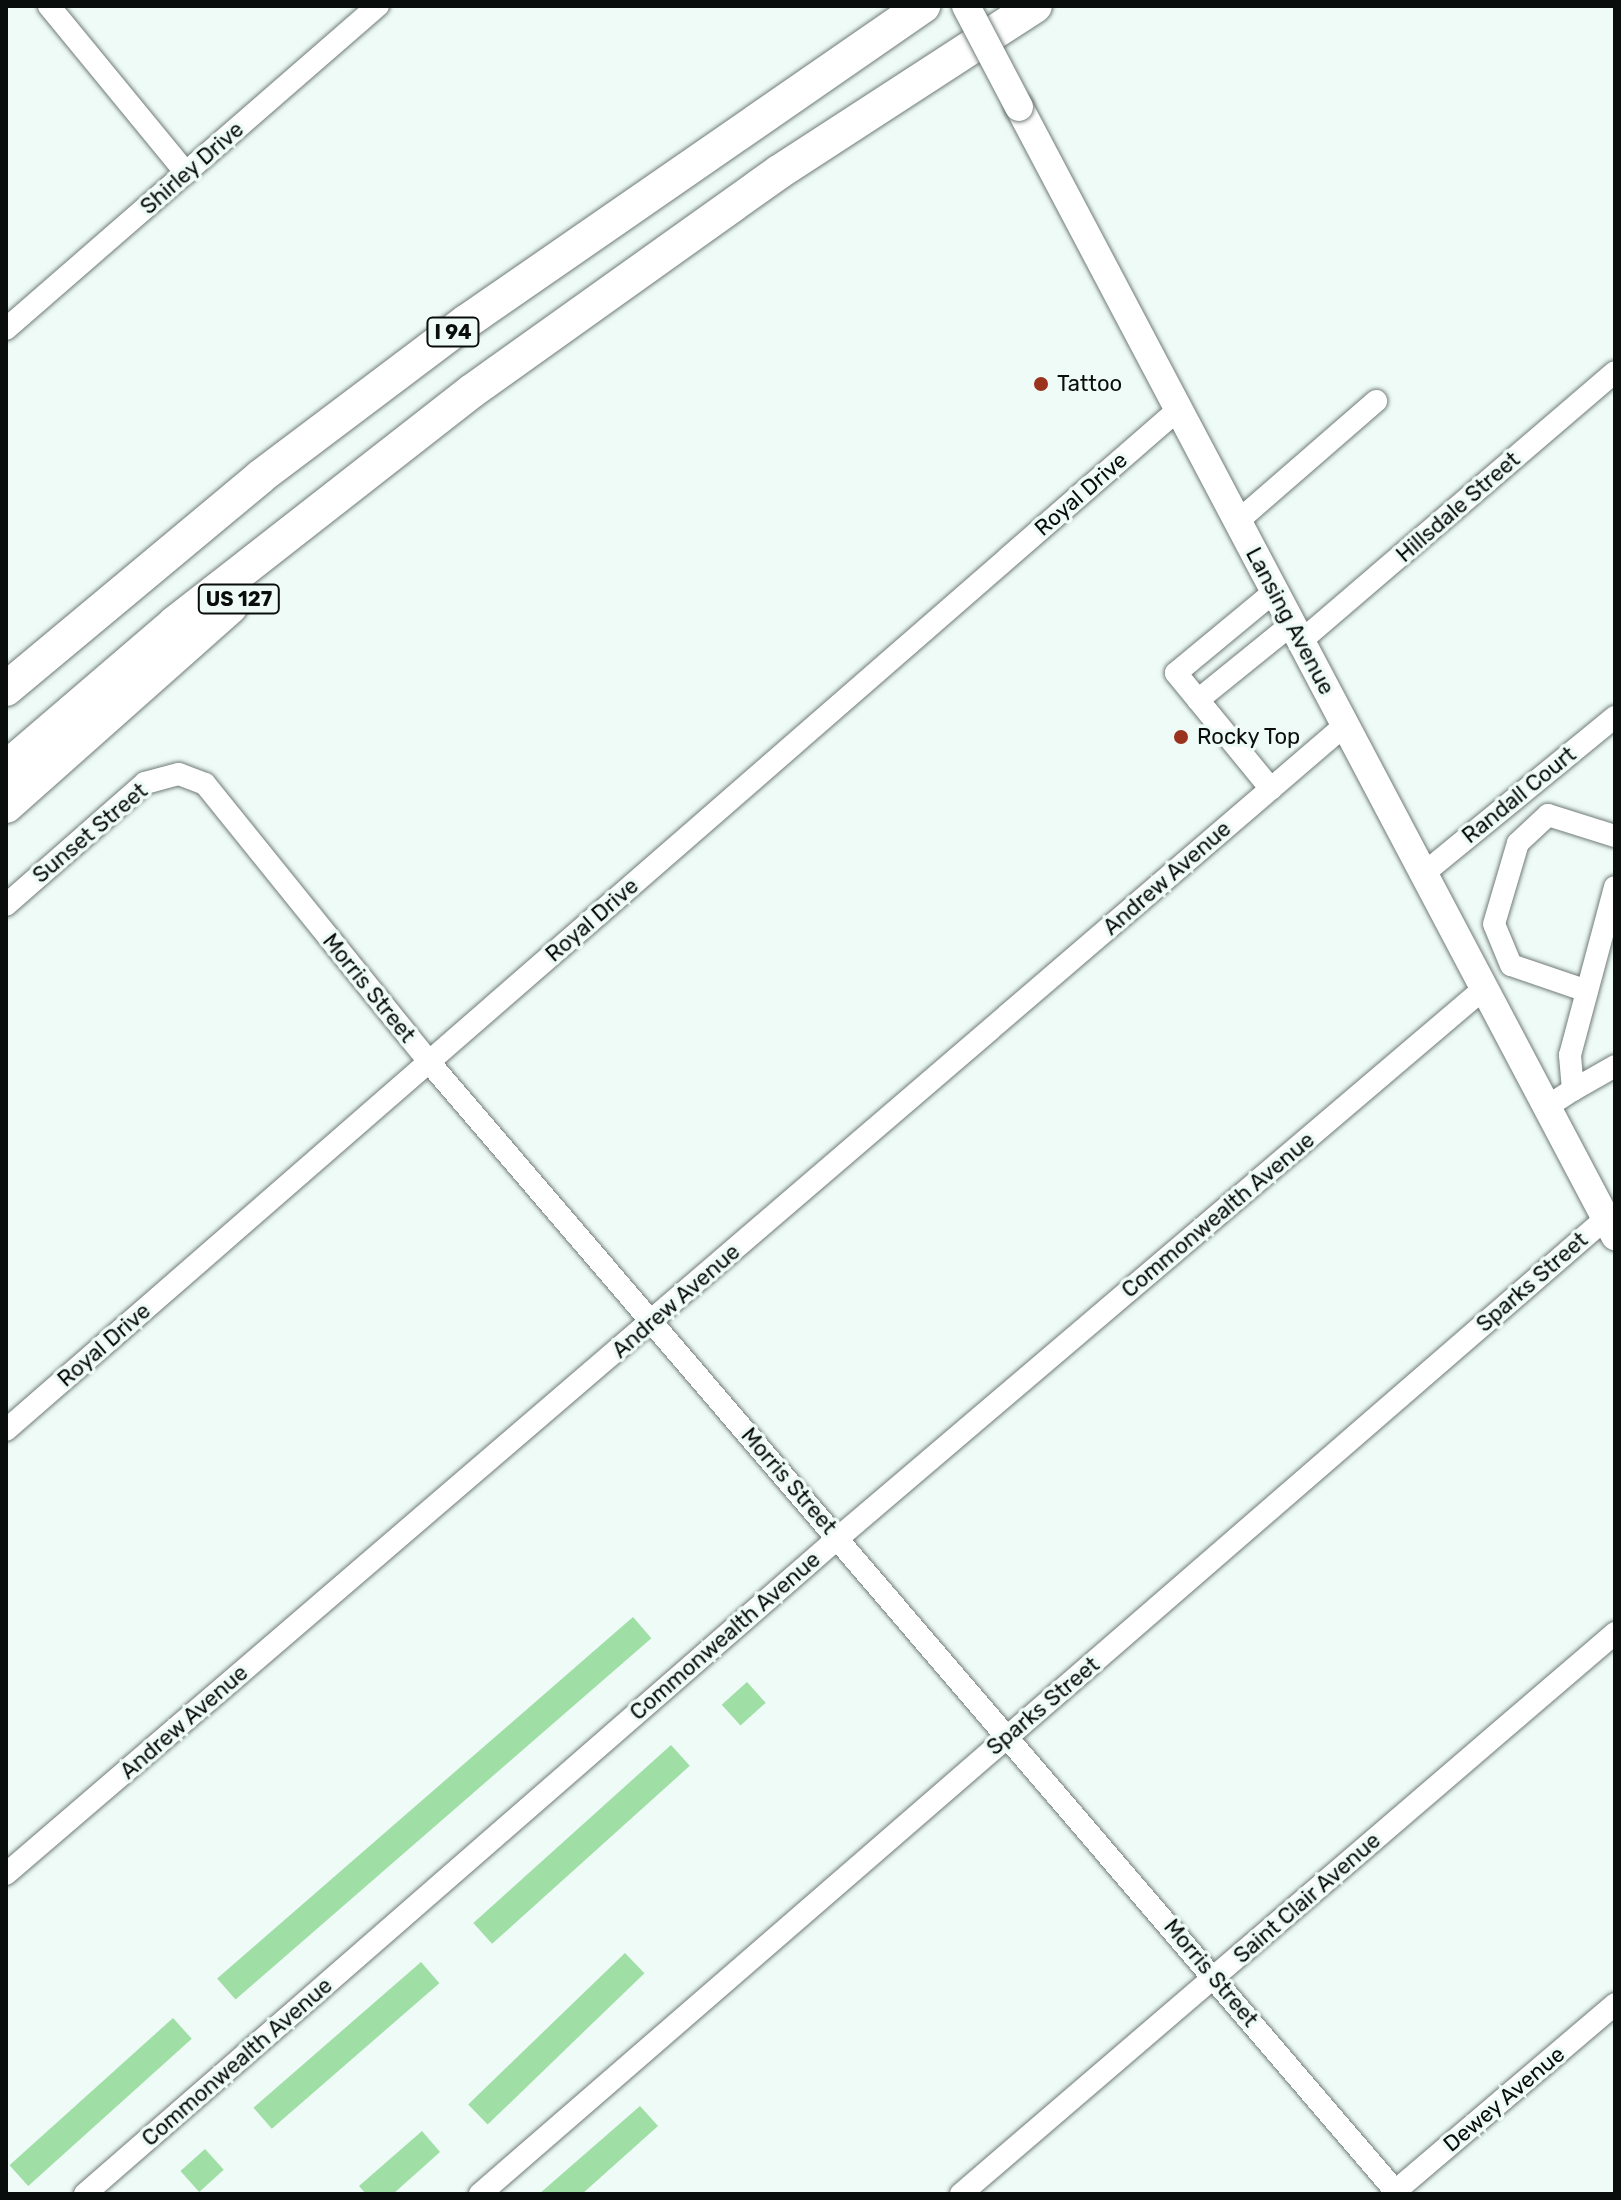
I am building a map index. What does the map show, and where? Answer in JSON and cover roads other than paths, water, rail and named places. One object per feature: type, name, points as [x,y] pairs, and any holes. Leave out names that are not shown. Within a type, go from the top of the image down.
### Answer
[{"type":"highway","name":"I 94","points":[[6,689],[250,486],[466,322],[923,6]]},
{"type":"highway","name":"I 94","points":[[6,768],[175,623],[472,391],[779,172],[1035,6]]},
{"type":"highway","name":"US 127","points":[[6,806],[472,391]]},
{"type":"main road","name":"Lansing Avenue","points":[[966,6],[1423,874],[1481,991],[1610,1227]]},
{"type":"street","points":[[49,6],[186,173]]},
{"type":"street","name":"Shirley Drive","points":[[6,329],[378,6]]},
{"type":"street","name":"Hillsdale Street","points":[[1198,700],[1296,633],[1615,372]]},
{"type":"street","points":[[1238,521],[1376,401]]},
{"type":"street","name":"Royal Drive","points":[[6,1430],[1179,409]]},
{"type":"street","points":[[1271,789],[1176,673],[1275,591]]},
{"type":"street","name":"Randall Court","points":[[1423,874],[1615,717]]},
{"type":"street","name":"Andrew Avenue","points":[[6,1874],[1345,725]]},
{"type":"street","name":"Morris Street","points":[[179,774],[205,784],[429,1062],[1215,1977],[1395,2193]]},
{"type":"street","name":"Sunset Street","points":[[6,905],[145,783],[179,774]]},
{"type":"street","points":[[1587,991],[1511,965],[1497,932],[1518,843],[1532,828],[1548,815],[1615,836]]},
{"type":"street","points":[[1573,1090],[1570,1055],[1615,887]]},
{"type":"street","points":[[1463,955],[1497,932]]},
{"type":"street","name":"Commonwealth Avenue","points":[[85,2194],[838,1538],[1481,991]]},
{"type":"street","points":[[1545,1108],[1615,1066]]},
{"type":"street","name":"Sparks Street","points":[[480,2194],[1008,1736],[1610,1227]]},
{"type":"street","name":"Saint Clair Avenue","points":[[961,2194],[1615,1633]]},
{"type":"street","name":"Dewey Avenue","points":[[1395,2193],[1615,2004]]},
{"type":"place","name":"Tattoo","points":[[1041,384]]},
{"type":"place","name":"Rocky Top","points":[[1181,737]]}]
